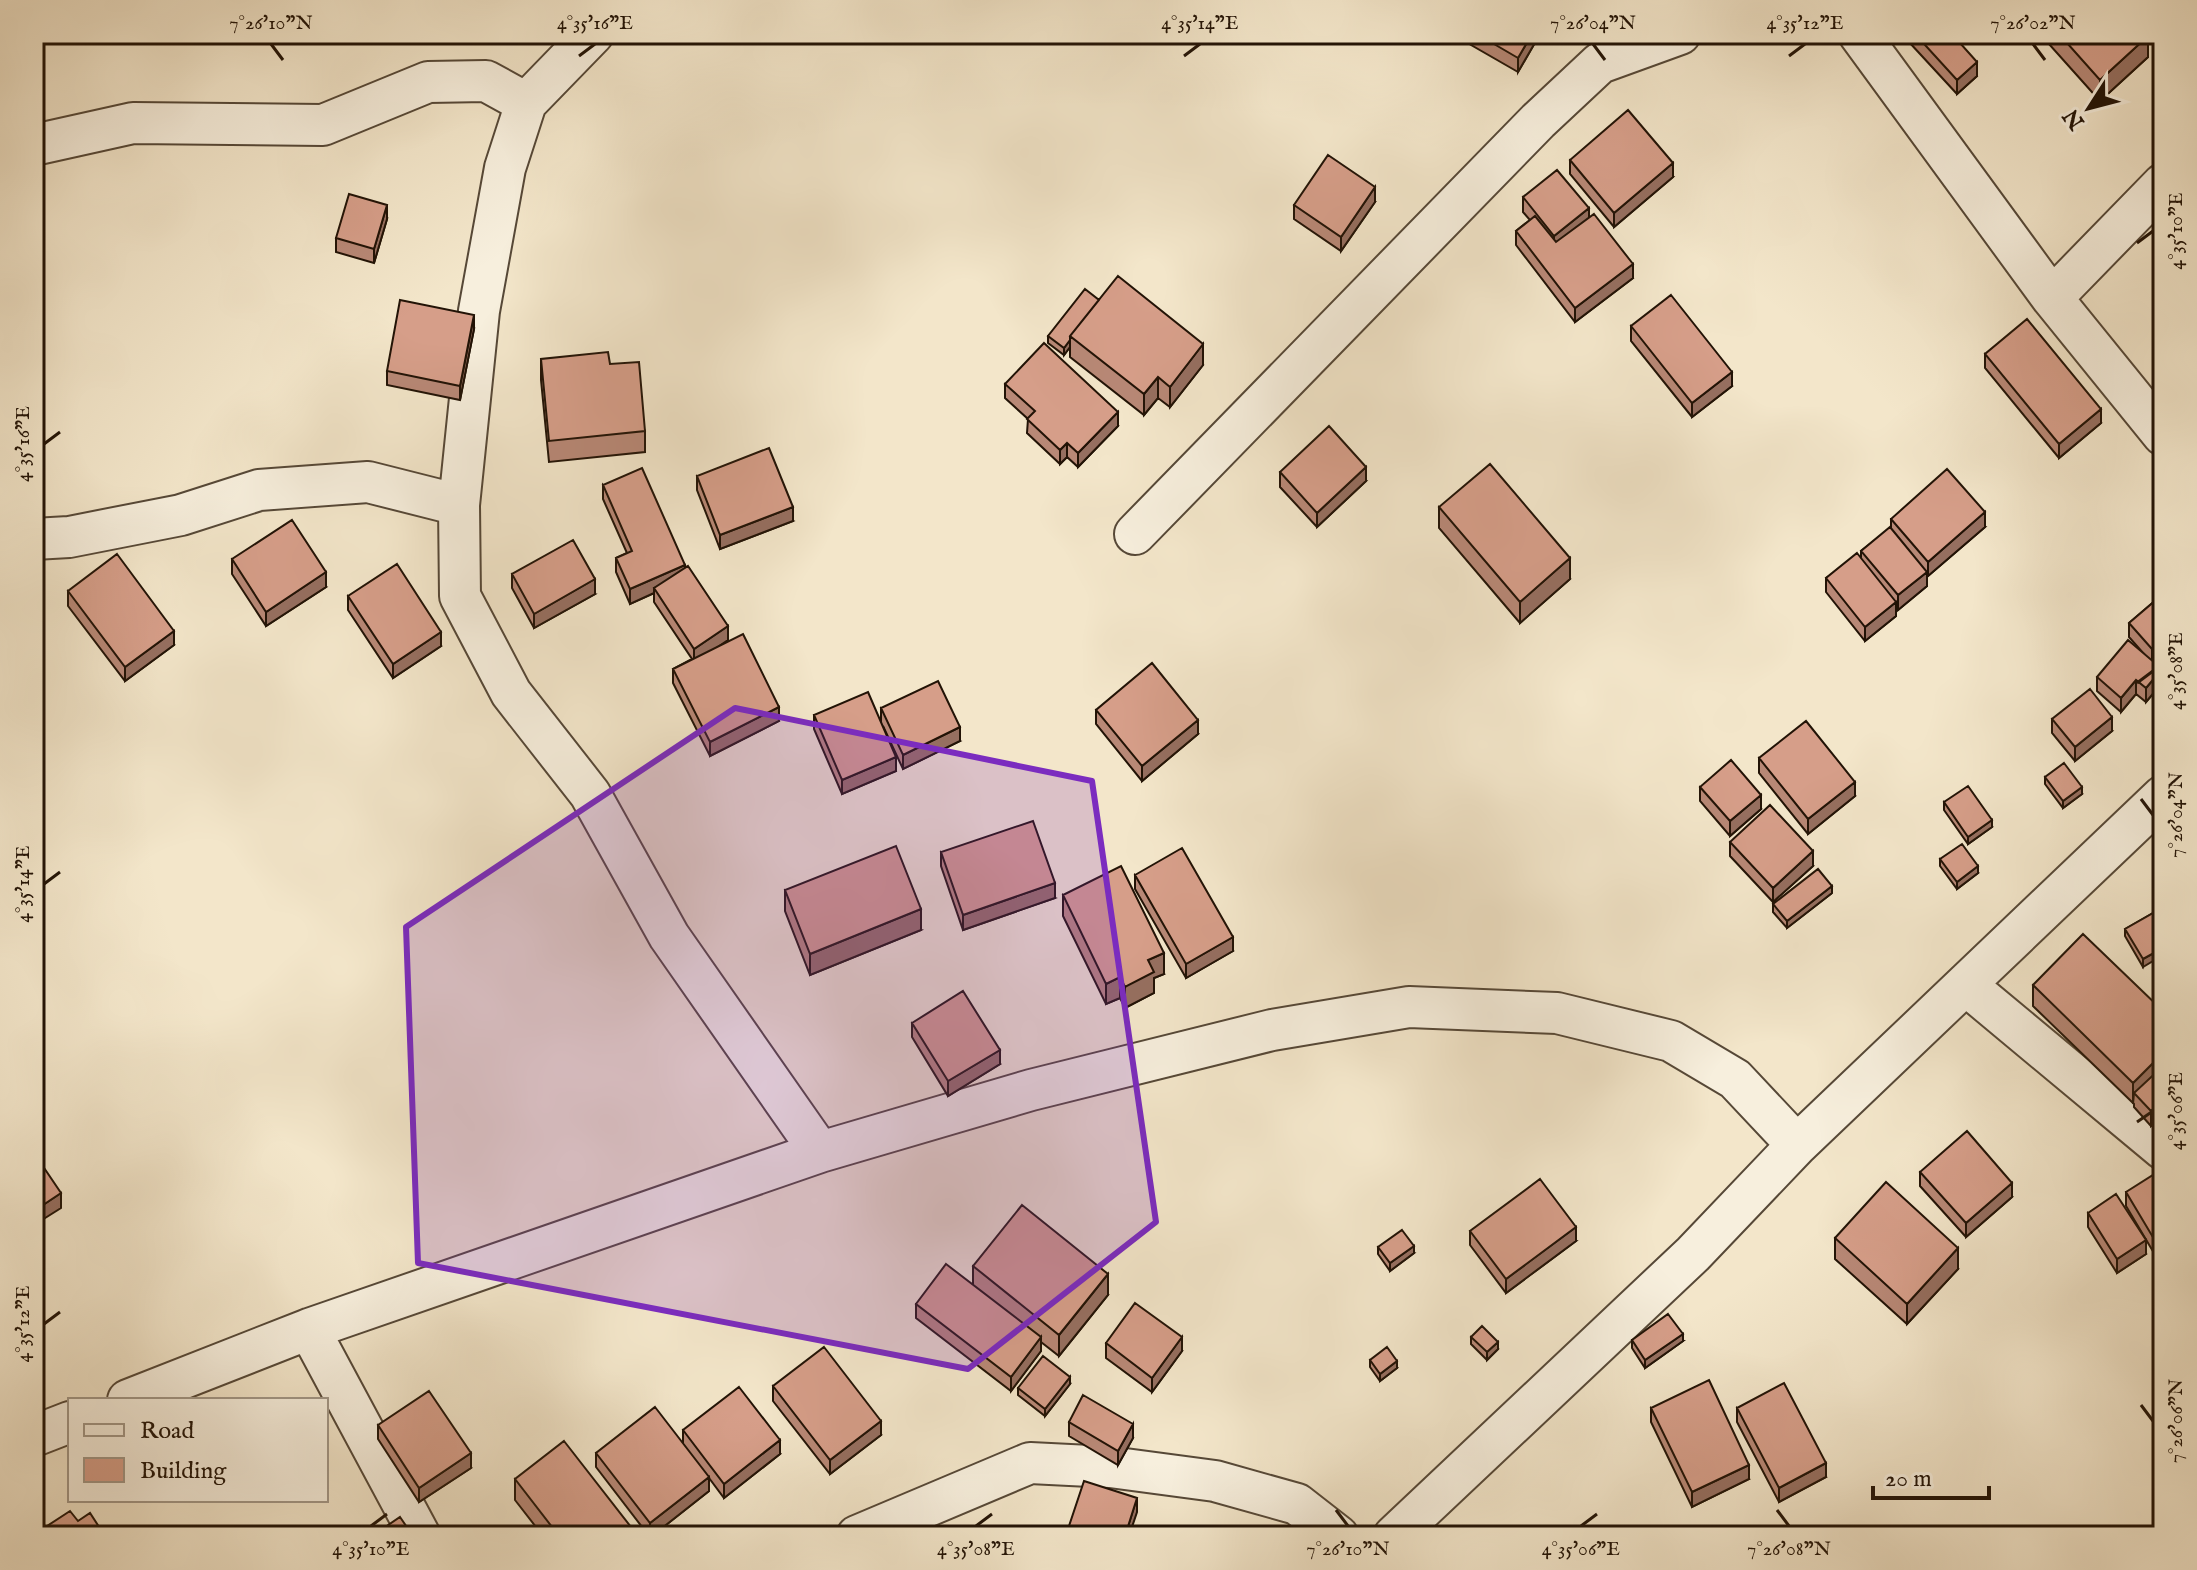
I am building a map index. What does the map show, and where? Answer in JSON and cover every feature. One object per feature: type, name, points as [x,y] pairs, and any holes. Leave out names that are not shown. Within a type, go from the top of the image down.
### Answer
[{"type":"street","points":[[593,34],[526,103],[505,168],[479,311],[459,505],[460,596],[511,693],[590,794],[669,936],[820,1152]]},
{"type":"street","points":[[1135,534],[1538,121],[1600,63],[1680,34]]},
{"type":"street","points":[[1859,34],[2052,298],[2163,435]]},
{"type":"street","points":[[34,145],[133,123],[323,125],[428,82],[486,81],[526,103]]},
{"type":"street","points":[[2052,298],[2163,184]]},
{"type":"street","points":[[34,539],[69,537],[181,515],[259,490],[368,482],[459,505]]},
{"type":"street","points":[[1394,1536],[1693,1254],[1797,1145],[2163,796]]},
{"type":"street","points":[[1966,985],[2163,1149]]},
{"type":"street","points":[[133,1398],[309,1329],[820,1152],[1046,1086],[1272,1030],[1409,1007],[1557,1013],[1671,1041],[1735,1079],[1797,1145]]},
{"type":"street","points":[[309,1329],[420,1536]]},
{"type":"street","points":[[34,1436],[68,1423]]},
{"type":"street","points":[[857,1536],[1030,1463],[1110,1467],[1215,1481],[1297,1504],[1338,1536]]},
{"type":"highlighted area","points":[[735,708],[1092,781],[1156,1222],[968,1369],[418,1263],[406,927]]},
{"type":"building","points":[[1477,34],[1532,34],[1518,58]]},
{"type":"building","points":[[1915,34],[1952,34],[1977,62],[1957,80]]},
{"type":"building","points":[[2059,34],[2146,34],[2148,36],[2100,80]]},
{"type":"building","points":[[1628,110],[1673,163],[1614,213],[1570,160]]},
{"type":"building","points":[[1328,155],[1375,187],[1341,237],[1294,205]]},
{"type":"building","points":[[1557,170],[1589,208],[1554,236],[1523,197]]},
{"type":"building","points":[[349,194],[387,205],[374,249],[336,238]]},
{"type":"building","points":[[1594,214],[1633,264],[1575,308],[1516,231],[1535,216],[1556,242]]},
{"type":"building","points":[[1118,276],[1203,344],[1170,387],[1158,377],[1144,394],[1070,336]]},
{"type":"building","points":[[1085,289],[1099,300],[1064,348],[1048,336]]},
{"type":"building","points":[[1671,295],[1732,372],[1692,403],[1631,326]]},
{"type":"building","points":[[400,300],[474,315],[460,386],[387,371]]},
{"type":"building","points":[[2027,319],[2101,409],[2059,444],[1985,354]]},
{"type":"building","points":[[1044,343],[1118,412],[1078,453],[1067,443],[1060,450],[1027,419],[1035,411],[1005,384]]},
{"type":"building","points":[[608,352],[610,364],[639,362],[645,431],[549,441],[541,359]]},
{"type":"building","points":[[1329,426],[1366,467],[1317,513],[1280,472]]},
{"type":"building","points":[[769,448],[793,507],[720,535],[697,476]]},
{"type":"building","points":[[1490,464],[1570,558],[1520,602],[1439,507]]},
{"type":"building","points":[[642,468],[685,565],[630,589],[616,558],[632,551],[603,485]]},
{"type":"building","points":[[1947,469],[1985,512],[1928,562],[1891,519]]},
{"type":"building","points":[[292,520],[326,572],[266,612],[232,559]]},
{"type":"building","points":[[1890,527],[1927,572],[1898,595],[1861,551]]},
{"type":"building","points":[[573,540],[595,579],[534,614],[512,574]]},
{"type":"building","points":[[1857,553],[1896,602],[1865,627],[1826,578]]},
{"type":"building","points":[[117,554],[174,631],[125,667],[68,591]]},
{"type":"building","points":[[397,564],[441,632],[393,664],[348,596]]},
{"type":"building","points":[[688,566],[728,626],[694,649],[654,588]]},
{"type":"building","points":[[2163,594],[2163,640],[2152,649],[2129,623]]},
{"type":"building","points":[[743,634],[779,707],[710,742],[673,669]]},
{"type":"building","points":[[2128,640],[2162,669],[2146,688],[2136,680],[2121,698],[2097,677]]},
{"type":"building","points":[[1152,663],[1198,720],[1142,766],[1096,710]]},
{"type":"building","points":[[938,681],[960,727],[903,755],[881,708]]},
{"type":"building","points":[[2090,689],[2112,717],[2075,747],[2052,719]]},
{"type":"building","points":[[868,692],[896,757],[842,780],[814,715]]},
{"type":"building","points":[[1806,721],[1855,782],[1808,819],[1759,758]]},
{"type":"building","points":[[1731,760],[1761,795],[1730,821],[1700,787]]},
{"type":"building","points":[[2064,763],[2082,787],[2063,801],[2045,777]]},
{"type":"building","points":[[1968,786],[1992,820],[1968,837],[1944,802]]},
{"type":"building","points":[[1770,805],[1813,851],[1773,888],[1730,842]]},
{"type":"building","points":[[1033,821],[1055,883],[963,915],[941,852]]},
{"type":"building","points":[[1962,844],[1978,866],[1957,882],[1940,859]]},
{"type":"building","points":[[896,846],[921,909],[810,954],[785,890]]},
{"type":"building","points":[[1182,848],[1233,937],[1186,964],[1135,875]]},
{"type":"building","points":[[1121,866],[1164,953],[1148,960],[1154,972],[1125,987],[1120,977],[1106,984],[1063,895]]},
{"type":"building","points":[[1818,869],[1832,886],[1787,921],[1773,904]]},
{"type":"building","points":[[2162,908],[2163,948],[2143,959],[2125,929]]},
{"type":"building","points":[[2083,934],[2163,1011],[2163,1053],[2133,1083],[2033,985]]},
{"type":"building","points":[[963,991],[1000,1050],[948,1081],[912,1023]]},
{"type":"building","points":[[2163,1066],[2163,1100],[2151,1111],[2134,1093]]},
{"type":"building","points":[[1967,1131],[2012,1183],[1966,1223],[1920,1172]]},
{"type":"building","points":[[34,1153],[61,1193],[34,1211]]},
{"type":"building","points":[[2153,1175],[2163,1191],[2163,1234],[2154,1239],[2126,1192]]},
{"type":"building","points":[[1540,1179],[1576,1227],[1506,1279],[1470,1231]]},
{"type":"building","points":[[1886,1182],[1958,1248],[1907,1304],[1835,1238]]},
{"type":"building","points":[[2116,1194],[2146,1240],[2117,1259],[2088,1213]]},
{"type":"building","points":[[1022,1205],[1108,1274],[1059,1335],[973,1266]]},
{"type":"building","points":[[1402,1230],[1414,1246],[1390,1263],[1378,1247]]},
{"type":"building","points":[[946,1264],[1041,1337],[1011,1377],[916,1304]]},
{"type":"building","points":[[1135,1303],[1182,1337],[1152,1378],[1106,1343]]},
{"type":"building","points":[[1668,1314],[1683,1334],[1645,1360],[1632,1340]]},
{"type":"building","points":[[1482,1326],[1498,1342],[1487,1352],[1471,1337]]},
{"type":"building","points":[[824,1347],[881,1421],[830,1460],[773,1386]]},
{"type":"building","points":[[1387,1347],[1397,1361],[1380,1374],[1370,1360]]},
{"type":"building","points":[[1043,1356],[1070,1377],[1045,1409],[1018,1388]]},
{"type":"building","points":[[1709,1380],[1749,1465],[1692,1492],[1651,1408]]},
{"type":"building","points":[[1784,1383],[1826,1463],[1779,1488],[1737,1408]]},
{"type":"building","points":[[739,1387],[780,1440],[724,1484],[683,1430]]},
{"type":"building","points":[[429,1391],[471,1453],[419,1488],[378,1425]]},
{"type":"building","points":[[1083,1395],[1133,1424],[1118,1451],[1069,1422]]},
{"type":"building","points":[[655,1407],[709,1477],[650,1523],[596,1453]]},
{"type":"building","points":[[564,1441],[638,1536],[559,1536],[515,1479]]},
{"type":"building","points":[[1084,1481],[1137,1498],[1125,1536],[1066,1535]]},
{"type":"building","points":[[70,1511],[78,1521],[90,1513],[105,1536],[49,1536],[44,1528]]},
{"type":"building","points":[[400,1517],[413,1536],[372,1536]]}]
